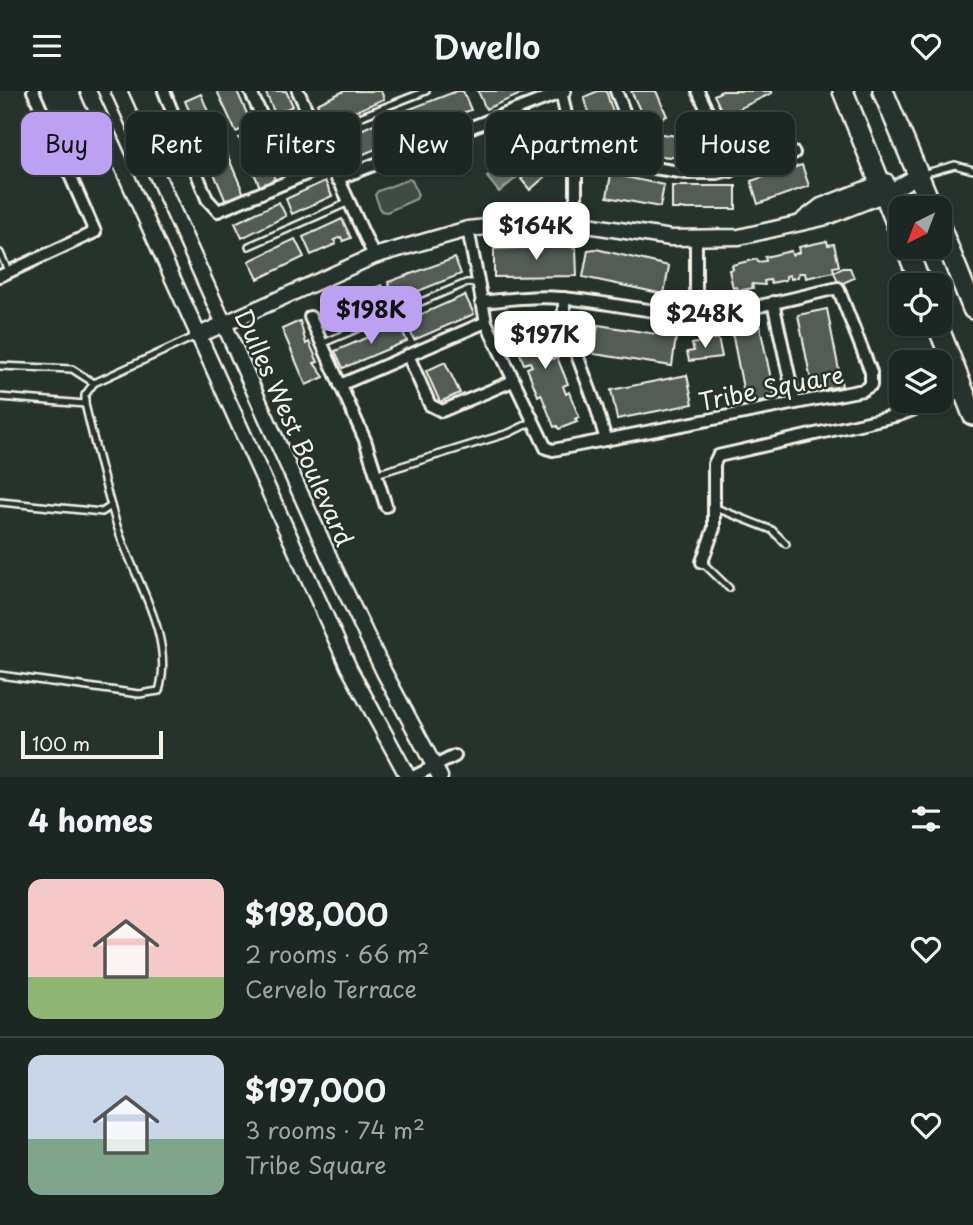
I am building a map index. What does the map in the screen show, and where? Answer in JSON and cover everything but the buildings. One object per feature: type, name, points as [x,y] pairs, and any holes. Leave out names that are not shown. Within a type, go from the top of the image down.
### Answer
[{"type":"highway","points":[[844,91],[889,205]]},
{"type":"highway","points":[[888,93],[927,196]]},
{"type":"highway","points":[[952,257],[973,309]]},
{"type":"highway","points":[[942,336],[973,415]]},
{"type":"street","points":[[5,274],[95,232],[33,91]]},
{"type":"street","name":"Dulles West Boulevard","points":[[88,91],[349,668],[408,777]]},
{"type":"street","name":"Dulles West Boulevard","points":[[119,91],[330,559],[437,772]]},
{"type":"street","points":[[164,91],[207,199],[218,211],[304,175]]},
{"type":"street","points":[[250,91],[292,180]]},
{"type":"street","points":[[616,91],[625,112]]},
{"type":"street","points":[[698,91],[708,112]]},
{"type":"street","points":[[302,92],[309,112]]},
{"type":"street","points":[[337,179],[562,92],[576,161],[576,221]]},
{"type":"street","points":[[335,175],[374,256]]},
{"type":"street","points":[[197,336],[374,256],[468,229],[536,220],[576,221],[696,240],[739,237],[801,221],[821,206],[919,175]]},
{"type":"street","name":"Tribe Square","points":[[468,229],[477,283],[481,302],[486,322],[541,443],[553,450],[863,390],[870,385],[871,372],[838,288],[696,314],[657,312],[564,298],[535,297],[481,302]]},
{"type":"street","points":[[696,240],[696,314]]},
{"type":"street","points":[[564,298],[564,320],[597,406],[606,440]]},
{"type":"street","points":[[773,302],[795,403]]},
{"type":"street","points":[[310,317],[376,474],[386,506]]},
{"type":"street","points":[[340,385],[486,322]]},
{"type":"street","points":[[408,355],[430,405],[442,411],[513,381]]},
{"type":"street","points":[[952,396],[964,392]]},
{"type":"street","points":[[702,562],[713,539],[716,508],[714,464],[721,454],[905,413]]},
{"type":"street","points":[[414,777],[437,772],[455,756]]},
{"type":"lane","points":[[360,117],[426,91]]},
{"type":"lane","points":[[919,175],[955,165],[973,170]]},
{"type":"lane","points":[[248,246],[347,203]]},
{"type":"lane","points":[[0,253],[5,274]]},
{"type":"lane","points":[[321,344],[466,283],[477,283]]},
{"type":"lane","points":[[0,675],[139,694],[159,691],[165,668],[159,633],[111,506],[85,395],[94,383],[197,336]]},
{"type":"lane","points":[[0,366],[72,369],[94,383]]},
{"type":"lane","points":[[0,397],[85,404]]},
{"type":"lane","points":[[376,474],[509,433],[532,422]]},
{"type":"lane","points":[[0,502],[102,512],[111,506]]},
{"type":"lane","points":[[716,508],[772,530],[786,544]]},
{"type":"lane","points":[[702,562],[729,588]]},
{"type":"shaded area","points":[[490,175],[520,175],[499,192],[487,177]]},
{"type":"shaded area","points":[[412,180],[418,195],[416,199],[387,212],[381,211],[375,195],[378,191]]}]
